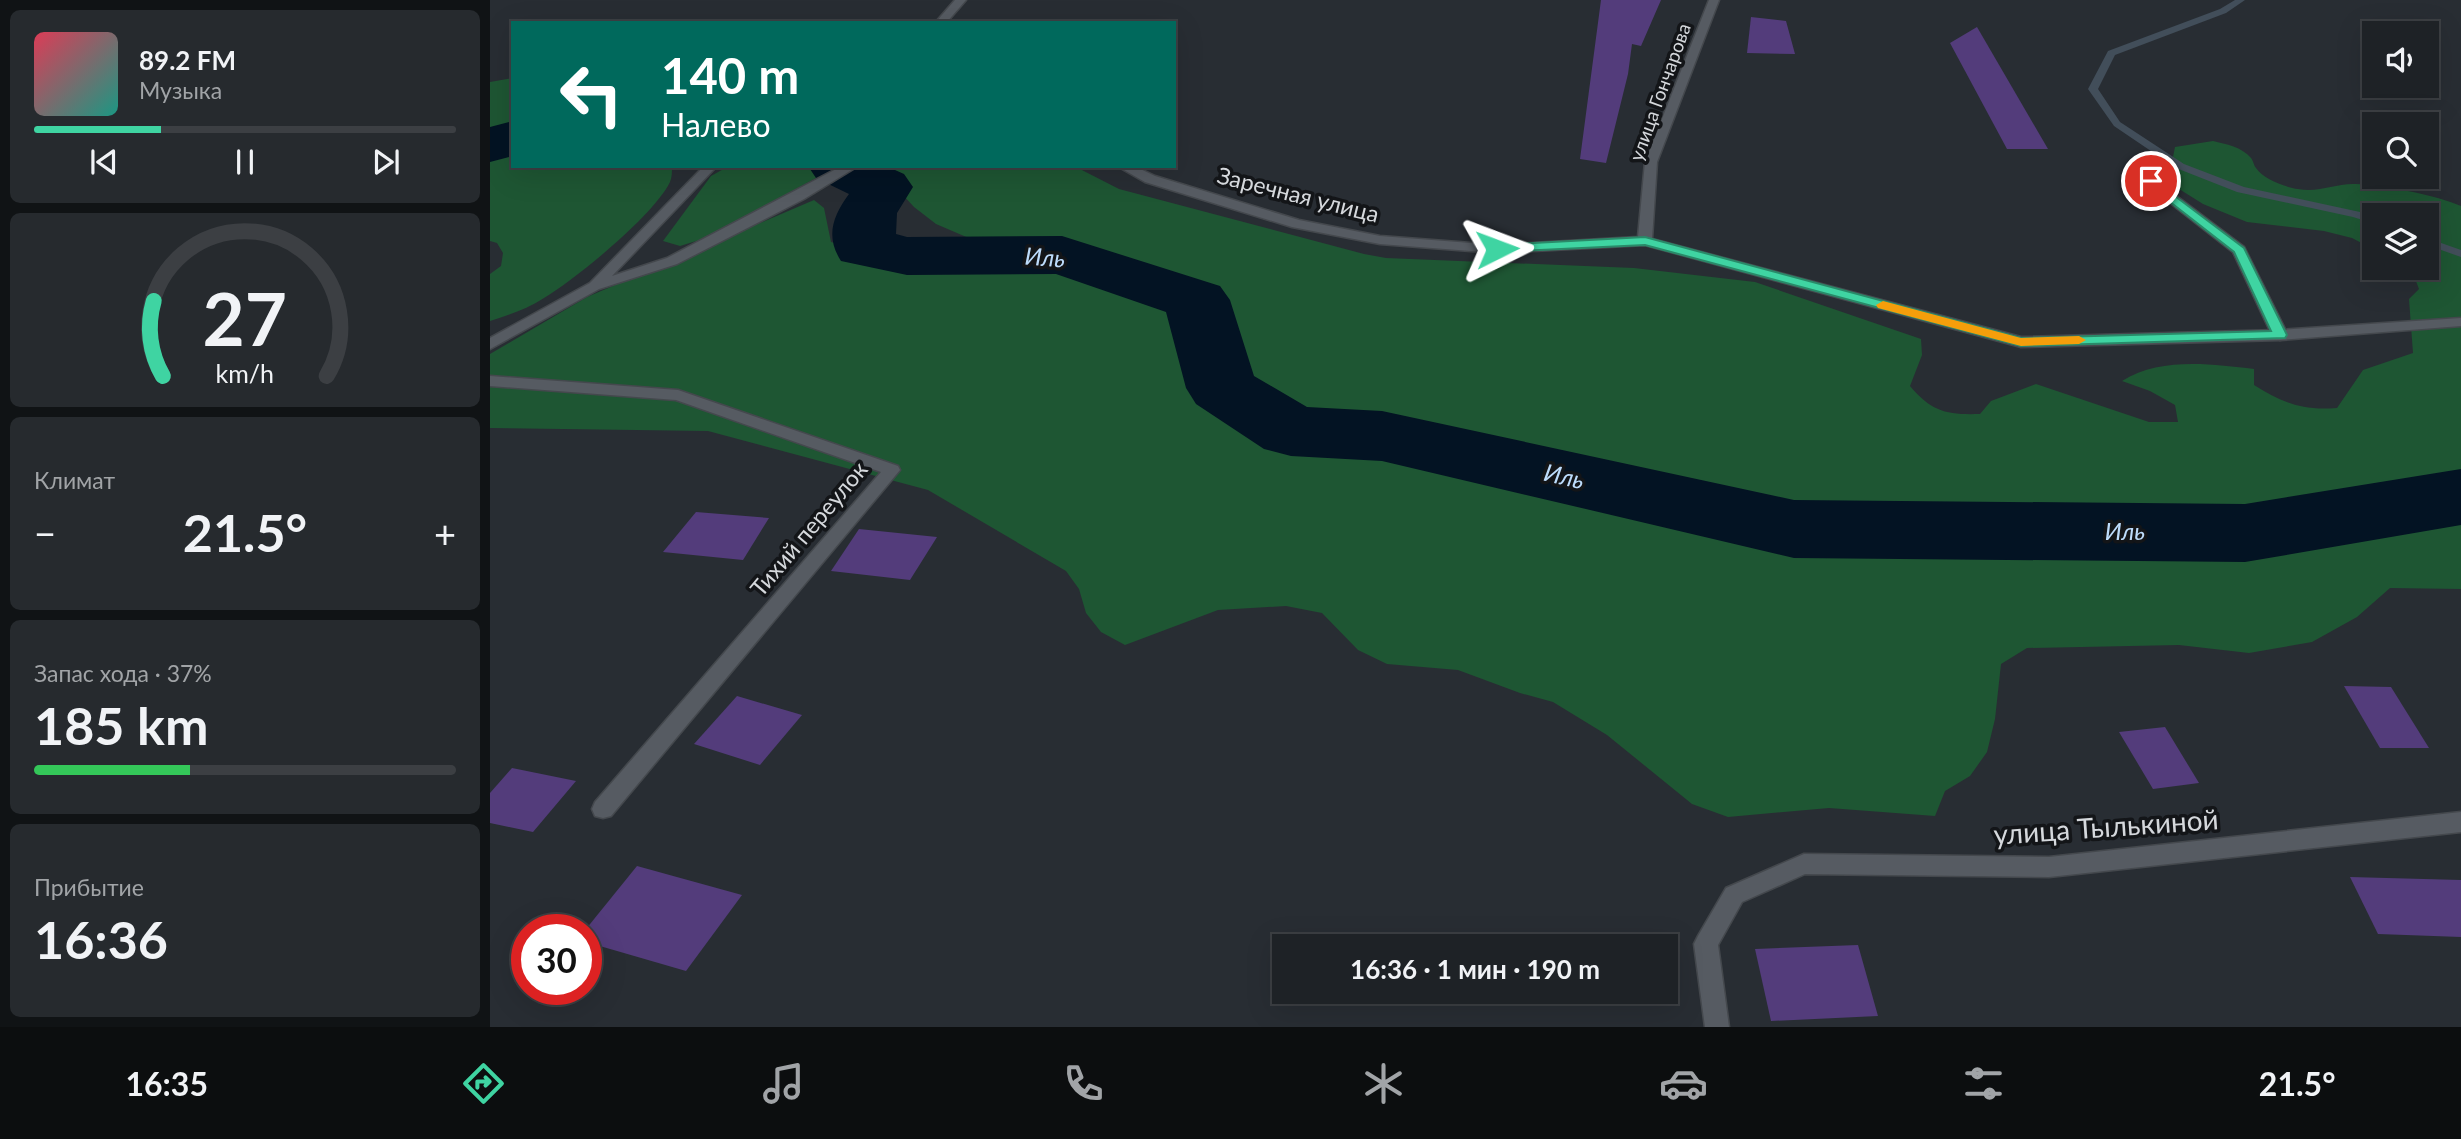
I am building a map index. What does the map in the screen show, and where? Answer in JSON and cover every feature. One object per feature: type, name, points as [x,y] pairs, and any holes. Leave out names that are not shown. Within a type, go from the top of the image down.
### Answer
[{"type":"street","points":[[942,21],[961,0]]},
{"type":"street","name":"улица Гончарова","points":[[1645,241],[1651,162],[1714,0]]},
{"type":"street","points":[[594,286],[709,168]]},
{"type":"street","points":[[490,344],[594,286],[672,261],[848,168]]},
{"type":"street","name":"Заречная улица","points":[[1127,168],[1150,179],[1297,224],[1380,240],[1497,249],[1645,241],[2021,342],[2280,335],[2461,322]]},
{"type":"street","points":[[2151,181],[2239,250],[2280,335]]},
{"type":"street","name":"Тихий переулок","points":[[490,381],[678,395],[892,470],[603,808]]},
{"type":"street","name":"улица Тылькиной","points":[[1717,1027],[1706,944],[1734,895],[1804,864],[2049,867],[2461,822]]},
{"type":"green space","points":[[511,78],[511,168],[672,168],[672,174],[661,196],[648,211],[594,262],[538,302],[490,321],[490,274],[501,266],[503,253],[497,243],[490,241],[490,82]]},
{"type":"green space","points":[[2213,141],[2243,151],[2264,176],[2293,188],[2313,190],[2348,184],[2362,185],[2362,189],[2399,189],[2461,206],[2461,589],[2390,588],[2357,617],[2312,642],[2249,653],[2179,645],[2027,648],[2001,664],[1995,719],[1987,752],[1970,776],[1945,791],[1935,816],[1829,808],[1728,817],[1692,804],[1607,735],[1553,702],[1458,670],[1387,664],[1358,650],[1322,613],[1286,606],[1218,610],[1125,645],[1101,632],[1086,613],[1079,589],[1066,571],[928,490],[708,431],[490,428],[490,354],[587,297],[814,200],[824,208],[831,242],[938,271],[985,245],[936,224],[914,207],[878,168],[1078,168],[1119,189],[1386,258],[1634,268],[1755,282],[1921,339],[1922,355],[1910,386],[1933,407],[1958,414],[1980,414],[1991,401],[2036,384],[2149,422],[2178,422],[2175,405],[2150,391],[2122,381],[2153,368],[2186,364],[2254,369],[2254,385],[2274,397],[2303,407],[2337,408],[2363,370],[2413,353],[2409,299],[2419,289],[2416,280],[2439,280],[2439,203],[2362,203],[2362,243],[2324,231],[2247,222],[2203,204],[2168,182],[2175,147]]},
{"type":"green space","points":[[725,168],[834,168],[706,238],[680,246],[663,241],[711,176]]},
{"type":"building","points":[[1601,0],[1661,0],[1641,46],[1632,44],[1628,74],[1606,163],[1580,159]]},
{"type":"building","points":[[1751,17],[1786,21],[1795,54],[1747,53]]},
{"type":"building","points":[[1977,27],[2048,149],[2007,149],[1950,43]]},
{"type":"building","points":[[696,512],[769,518],[743,560],[663,552]]},
{"type":"building","points":[[859,529],[937,537],[910,580],[831,571]]},
{"type":"building","points":[[2344,686],[2391,687],[2429,748],[2380,748]]},
{"type":"building","points":[[737,696],[802,715],[760,765],[694,744]]},
{"type":"building","points":[[2165,727],[2199,783],[2153,789],[2119,732]]},
{"type":"building","points":[[512,768],[576,781],[533,832],[490,823],[490,793]]},
{"type":"building","points":[[637,866],[742,895],[686,971],[602,947],[602,914],[598,914]]},
{"type":"building","points":[[2350,877],[2461,880],[2461,937],[2378,934]]},
{"type":"building","points":[[1858,945],[1878,1016],[1771,1021],[1755,949]]},
{"type":"waterway","points":[[2241,0],[2223,11],[2111,53],[2093,89],[2117,124],[2180,166],[2241,190],[2362,216]]},
{"type":"waterway","name":"Иль","points":[[490,145],[511,139]]},
{"type":"waterway","name":"Иль","points":[[841,168],[883,187],[866,213],[864,247],[907,256],[1062,255],[1196,300],[1222,388],[1291,431],[1382,436],[1794,529],[2245,533],[2461,497]]},
{"type":"waterway","points":[[2439,246],[2461,254]]},
{"type":"slow traffic","points":[[1883,305],[2021,342],[2079,340]]},
{"type":"route","points":[[1497,249],[1645,241],[2021,342],[2280,335],[2239,250],[2151,181]]}]
